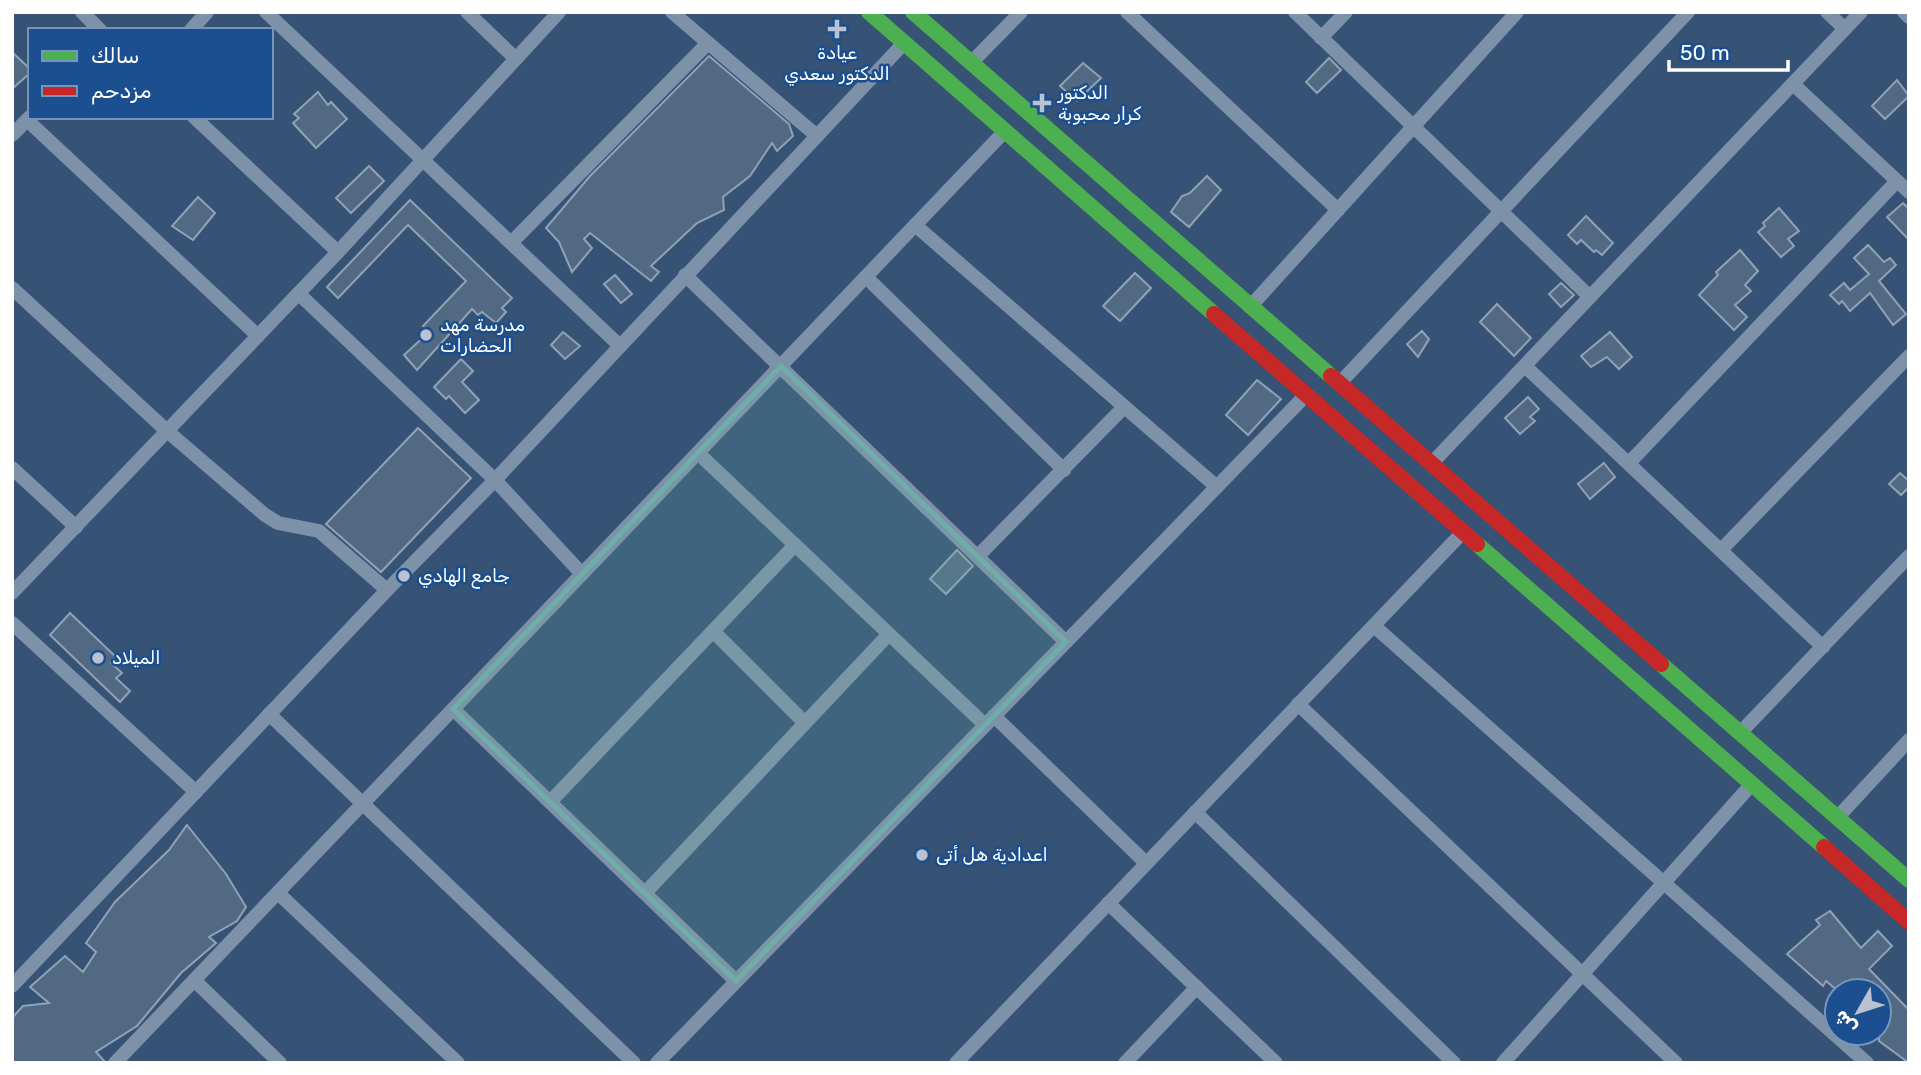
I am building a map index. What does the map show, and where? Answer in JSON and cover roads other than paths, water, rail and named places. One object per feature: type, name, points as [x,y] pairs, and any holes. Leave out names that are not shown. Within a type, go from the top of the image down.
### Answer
[{"type":"street","points":[[82,12],[98,28]]},
{"type":"street","points":[[193,28],[207,12]]},
{"type":"street","points":[[266,12],[619,345]]},
{"type":"street","points":[[467,12],[516,60]]},
{"type":"street","points":[[12,593],[299,294],[559,12]]},
{"type":"street","points":[[672,12],[817,136]]},
{"type":"street","points":[[869,12],[1909,922]]},
{"type":"street","points":[[913,12],[1909,880]]},
{"type":"street","points":[[971,63],[1021,12]]},
{"type":"street","points":[[1127,12],[1338,210]]},
{"type":"street","points":[[1295,12],[1590,297]]},
{"type":"street","points":[[1321,38],[1346,12]]},
{"type":"street","points":[[1250,307],[1517,12]]},
{"type":"street","points":[[1339,384],[1688,12]]},
{"type":"street","points":[[1827,12],[1845,29]]},
{"type":"street","points":[[1431,464],[1861,12]]},
{"type":"street","points":[[1904,12],[1909,17]]},
{"type":"street","points":[[511,243],[708,43]]},
{"type":"street","points":[[12,986],[387,590],[495,480],[904,43]]},
{"type":"street","points":[[1793,84],[1909,192]]},
{"type":"street","points":[[12,135],[28,118]]},
{"type":"street","points":[[29,119],[258,336]]},
{"type":"street","points":[[196,119],[338,252]]},
{"type":"street","points":[[116,1063],[1005,131]]},
{"type":"street","points":[[1629,463],[1897,181]]},
{"type":"street","points":[[1101,215],[1115,214],[1122,202],[1121,194]]},
{"type":"street","points":[[915,225],[1217,487]]},
{"type":"street","points":[[1152,260],[1150,254],[1156,242],[1172,239]]},
{"type":"street","points":[[685,275],[1066,642]]},
{"type":"street","points":[[866,277],[1064,470]]},
{"type":"street","points":[[12,288],[167,431],[265,515],[278,523],[318,531],[387,590]]},
{"type":"street","points":[[299,294],[495,480],[582,574]]},
{"type":"street","points":[[1721,550],[1909,356]]},
{"type":"street","points":[[1525,366],[1823,647]]},
{"type":"street","points":[[657,1063],[1306,395]]},
{"type":"street","points":[[978,556],[1123,408]]},
{"type":"street","points":[[698,453],[889,634],[1146,863]]},
{"type":"street","points":[[12,468],[76,527]]},
{"type":"street","points":[[956,1063],[1463,532]]},
{"type":"street","points":[[550,802],[795,545]]},
{"type":"street","points":[[1740,733],[1909,556]]},
{"type":"street","points":[[12,623],[196,792]]},
{"type":"street","points":[[1374,626],[1867,1063]]},
{"type":"street","points":[[713,631],[805,723]]},
{"type":"street","points":[[645,893],[889,634]]},
{"type":"street","points":[[1298,704],[1676,1063]]},
{"type":"street","points":[[453,709],[736,981]]},
{"type":"street","points":[[269,714],[618,1057],[634,1063]]},
{"type":"street","points":[[1837,818],[1909,740]]},
{"type":"street","points":[[1503,1063],[1751,785]]},
{"type":"street","points":[[1195,812],[1454,1063]]},
{"type":"street","points":[[1870,888],[1885,886],[1891,880],[1891,865]]},
{"type":"street","points":[[278,893],[451,1060]]},
{"type":"street","points":[[1108,903],[1276,1063]]},
{"type":"street","points":[[194,980],[280,1063]]},
{"type":"street","points":[[1125,1063],[1197,987]]},
{"type":"place","name":"عيادة الدكتور سعدي","points":[[837,29]]},
{"type":"place","name":"الدكتور كرار محبوبة","points":[[1042,103]]},
{"type":"place","name":"مدرسة مهد الحضارات","points":[[426,335]]},
{"type":"place","name":"جامع الهادي","points":[[404,576]]},
{"type":"place","name":"الميلاد","points":[[98,658]]},
{"type":"place","name":"اعدادية هل أتى","points":[[922,855]]}]
